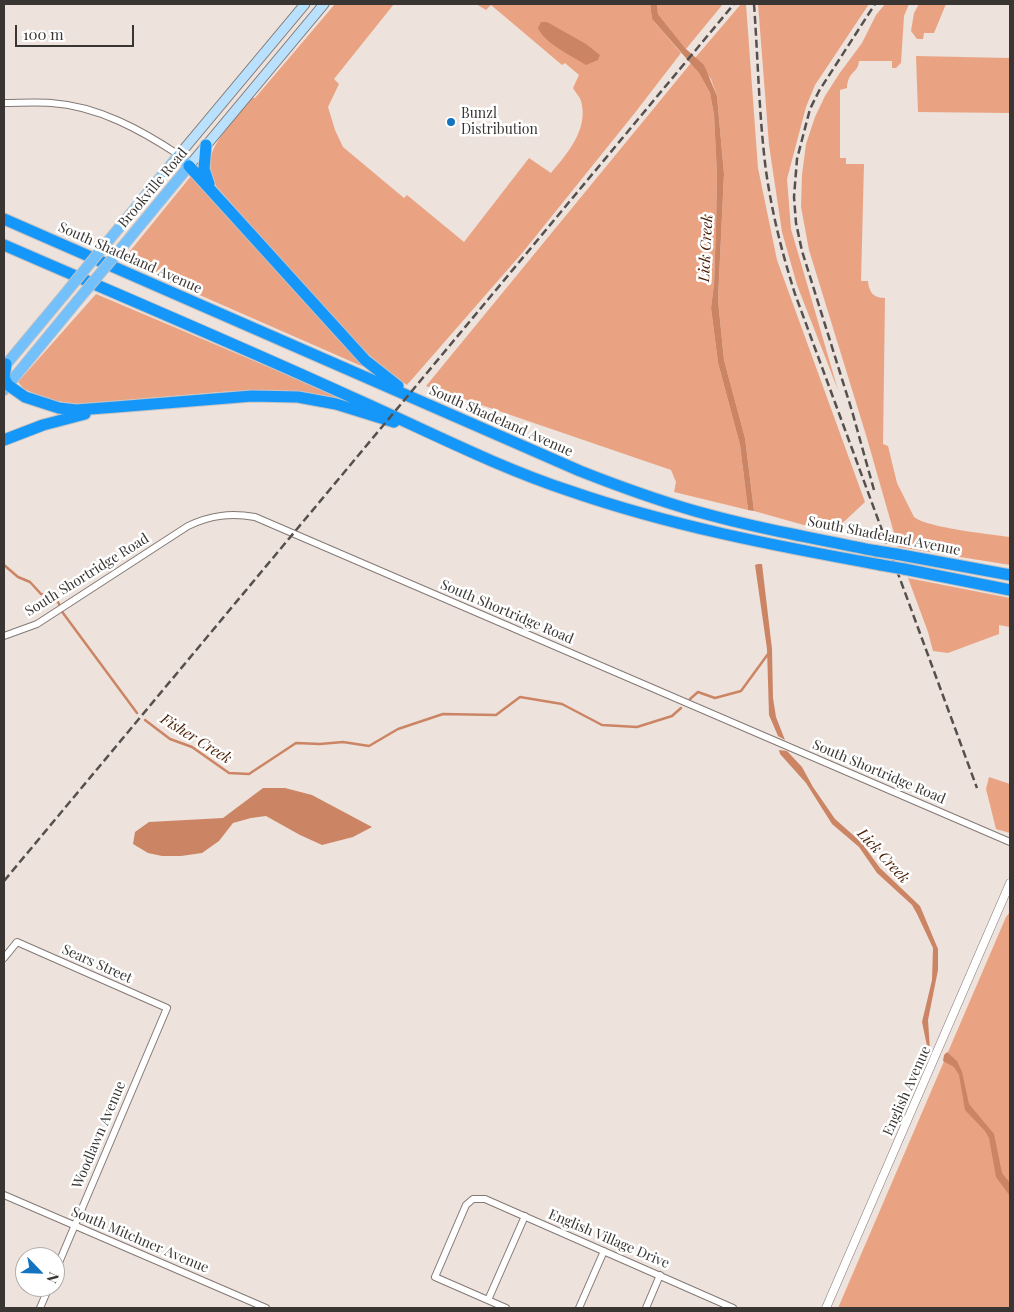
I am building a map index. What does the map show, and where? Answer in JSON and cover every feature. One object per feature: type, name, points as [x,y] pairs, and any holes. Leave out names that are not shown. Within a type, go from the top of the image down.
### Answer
[{"type":"highway","points":[[206,146],[204,170],[212,190]]},
{"type":"highway","points":[[190,166],[369,364],[392,382],[447,414]]},
{"type":"highway","name":"South Shadeland Avenue","points":[[4,219],[580,472],[677,505],[748,524],[1010,576]]},
{"type":"highway","name":"South Shadeland Avenue","points":[[4,246],[550,484],[642,514],[732,537],[1010,590]]},
{"type":"highway","points":[[5,365],[4,378],[6,387],[25,397],[59,408],[76,410],[252,396],[298,398],[350,408],[445,439]]},
{"type":"highway","points":[[4,440],[43,425],[116,407]]},
{"type":"main road","name":"Brookville Road","points":[[5,365],[305,4]]},
{"type":"main road","name":"Brookville Road","points":[[6,387],[324,4]]},
{"type":"main road","points":[[179,155],[190,166]]},
{"type":"street","points":[[4,103],[50,103],[88,110],[107,116],[136,130],[179,155]]},
{"type":"street","name":"South Shortridge Road","points":[[4,636],[37,624],[188,526],[198,521],[226,514],[241,514],[255,517],[1010,842]]},
{"type":"street","name":"English Avenue","points":[[826,1308],[1010,883]]},
{"type":"street","name":"Sears Street","points":[[4,958],[17,942],[167,1008]]},
{"type":"street","name":"Woodlawn Avenue","points":[[65,1248],[167,1008]]},
{"type":"street","name":"South Mitchner Avenue","points":[[4,1195],[266,1308]]},
{"type":"street","name":"English Village Drive","points":[[488,1300],[435,1277],[466,1205],[473,1199],[483,1199],[525,1216],[734,1308]]},
{"type":"street","points":[[506,1308],[488,1300],[525,1216]]},
{"type":"street","points":[[579,1308],[604,1251]]},
{"type":"street","points":[[646,1308],[660,1275]]},
{"type":"shaded area","points":[[335,4],[394,4],[334,79],[339,84],[328,107],[335,130],[343,147],[404,198],[407,195],[464,242],[529,158],[551,173],[564,158],[575,140],[582,121],[583,111],[580,99],[573,88],[579,75],[565,63],[562,65],[491,5],[486,10],[476,4],[650,4],[652,19],[681,53],[523,252],[407,385],[355,343],[216,186],[210,170],[210,158],[213,149],[225,131]]},
{"type":"shaded area","name":"Lick Creek","points":[[650,4],[657,4],[658,14],[686,49],[704,65],[717,96],[724,174],[718,300],[724,360],[745,438],[754,511],[748,510],[740,445],[718,363],[711,308],[714,284],[717,175],[714,115],[710,93],[699,73],[652,19]]},
{"type":"shaded area","points":[[657,4],[723,4],[686,49],[658,14]]},
{"type":"shaded area","points":[[741,4],[746,4],[758,168],[777,260],[865,502],[832,533],[754,511],[745,438],[724,360],[718,300],[724,174],[717,96],[711,79],[695,58]]},
{"type":"shaded area","points":[[758,4],[869,4],[815,85],[806,107],[787,179],[791,229],[838,390],[797,285],[782,232],[769,145]]},
{"type":"shaded area","points":[[885,4],[909,4],[904,16],[901,63],[896,68],[892,68],[892,61],[859,61],[857,68],[849,78],[847,88],[840,90],[840,158],[846,158],[846,164],[864,164],[861,281],[868,281],[872,294],[885,298],[883,444],[888,446],[897,483],[914,517],[921,521],[945,527],[1010,537],[1010,565],[898,547],[809,250],[801,207],[802,175],[806,144],[815,117],[825,96],[862,43],[876,15]]},
{"type":"shaded area","points":[[919,4],[946,4],[934,33],[924,33],[923,39],[917,39],[911,31],[914,13]]},
{"type":"shaded area","points":[[541,22],[547,22],[586,44],[600,55],[598,60],[586,65],[559,49],[541,34],[538,28]]},
{"type":"shaded area","points":[[916,56],[1010,58],[1010,113],[918,112]]},
{"type":"shaded area","points":[[691,63],[710,93],[714,115],[717,175],[714,284],[711,308],[718,363],[740,445],[748,510],[674,492],[676,482],[671,470],[426,386]]},
{"type":"shaded area","points":[[191,176],[201,184],[366,368],[122,261]]},
{"type":"shaded area","points":[[96,294],[356,404],[281,391],[232,391],[78,404],[50,400],[24,389],[18,382]]},
{"type":"shaded area","points":[[762,564],[772,649],[773,698],[776,717],[785,740],[778,736],[769,715],[767,649],[755,565]]},
{"type":"shaded area","points":[[908,578],[1010,598],[1010,627],[999,625],[999,634],[948,653],[933,651]]},
{"type":"shaded area","name":"Lick Creek","points":[[779,750],[787,751],[802,767],[835,819],[861,842],[880,868],[920,906],[938,949],[938,970],[928,1020],[930,1050],[928,1051],[922,1022],[932,980],[933,948],[917,914],[912,905],[877,873],[859,847],[832,824],[806,783],[780,754]]},
{"type":"shaded area","points":[[989,777],[1010,784],[1010,833],[996,829],[986,789]]},
{"type":"shaded area","points":[[263,788],[285,788],[312,795],[372,827],[353,837],[322,845],[266,816],[233,823],[219,841],[202,853],[162,856],[148,853],[133,844],[135,832],[149,822],[223,818]]},
{"type":"shaded area","points":[[1010,912],[1010,1308],[838,1308],[1006,917]]},
{"type":"shaded area","points":[[947,1052],[957,1061],[962,1072],[969,1104],[994,1134],[1002,1173],[1010,1183],[1010,1196],[996,1177],[989,1138],[985,1131],[965,1110],[959,1075],[954,1067],[943,1061],[944,1055]]},
{"type":"waterway","name":"Fisher Creek","points":[[4,565],[18,577],[30,582],[41,594],[52,596],[58,602],[63,613],[137,713]]},
{"type":"waterway","name":"Fisher Creek","points":[[690,699],[698,692],[715,698],[741,691],[768,654]]},
{"type":"waterway","name":"Fisher Creek","points":[[145,720],[170,739],[192,747],[229,773],[249,774],[296,743],[320,744],[343,742],[369,746],[398,729],[443,714],[496,715],[520,697],[562,704],[602,725],[637,727],[672,716],[681,708]]},
{"type":"railway","points":[[4,881],[734,4]]},
{"type":"railway","points":[[754,4],[766,171],[774,218],[786,263],[795,294],[977,788]]},
{"type":"railway","points":[[874,490],[852,411],[802,251],[796,223],[794,197],[797,159],[810,109],[819,91],[875,4]]},
{"type":"place","name":"Bunzl Distribution","points":[[451,122]]}]
